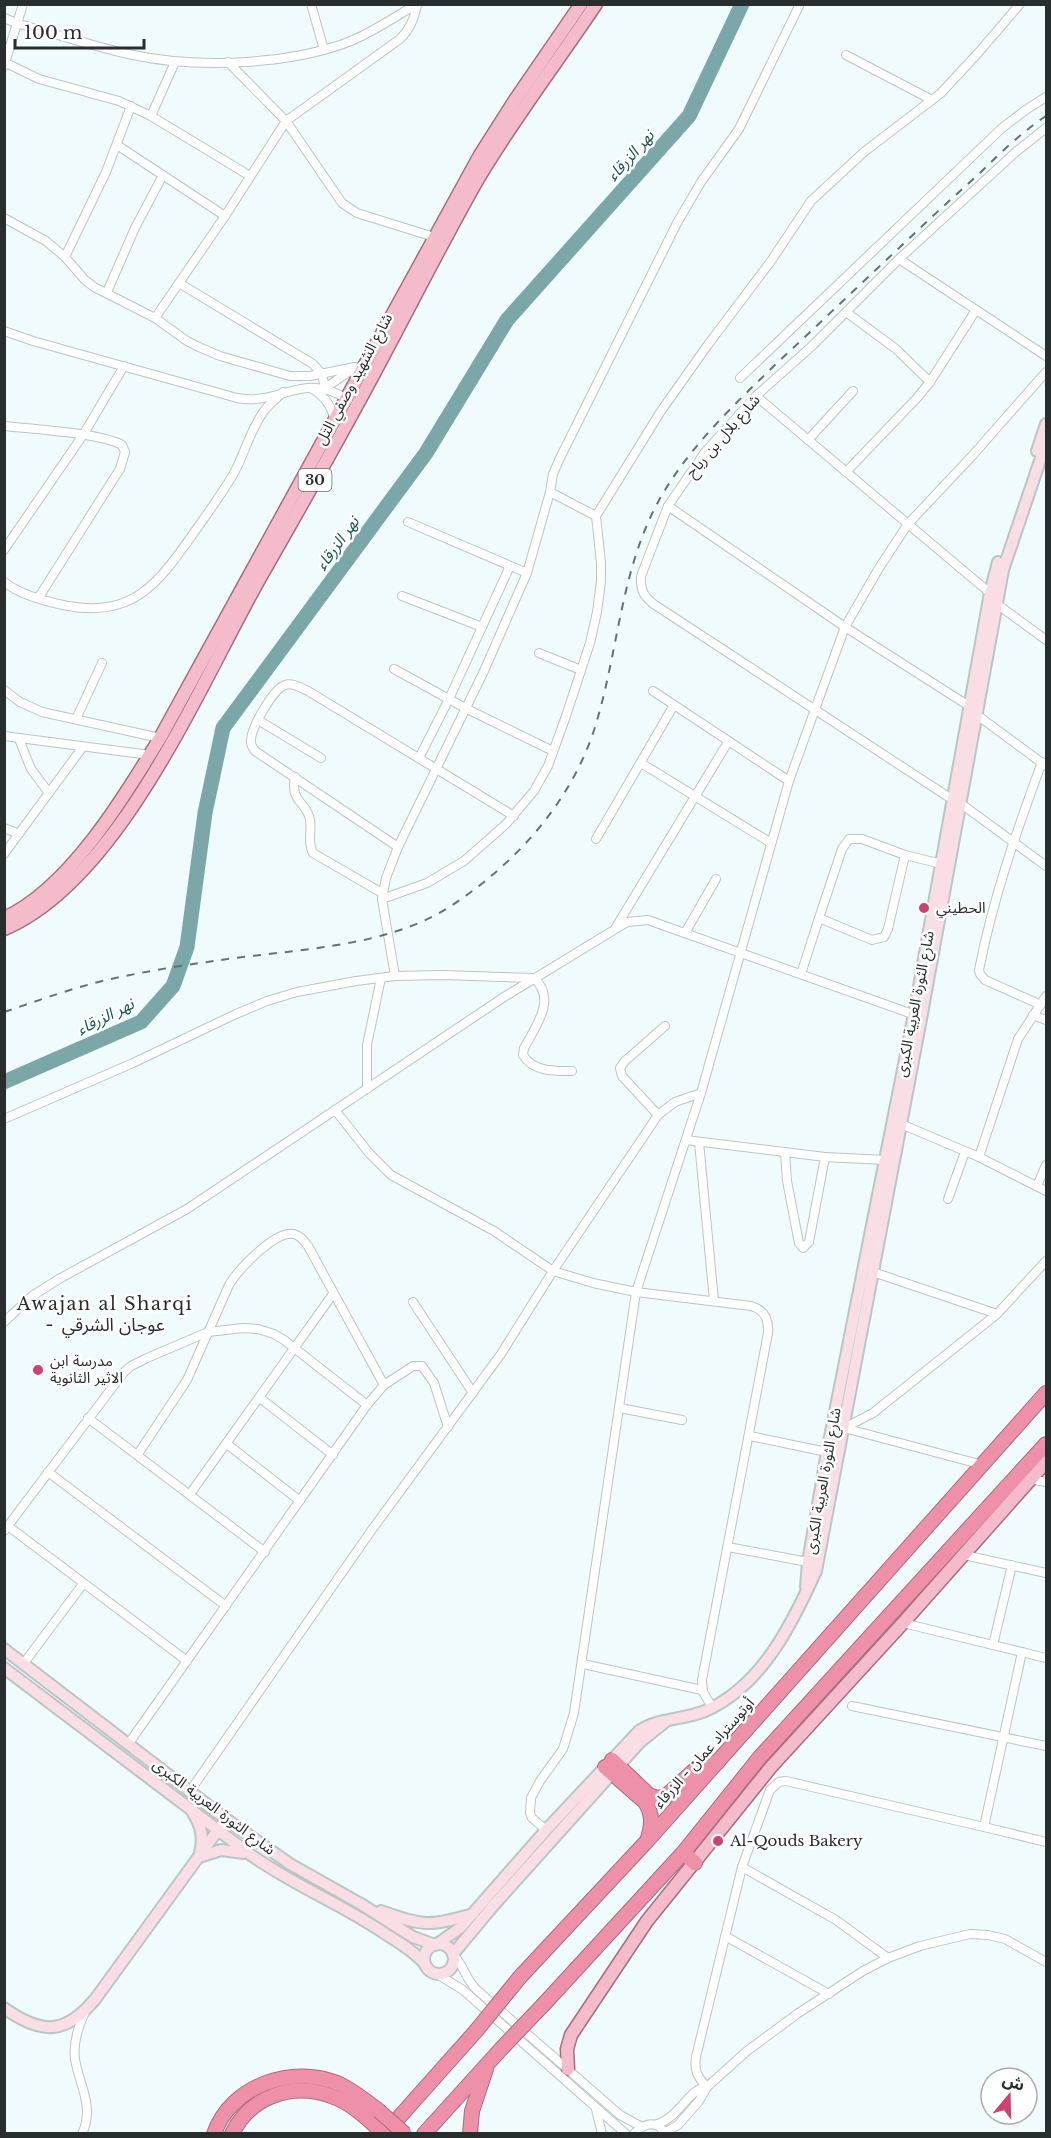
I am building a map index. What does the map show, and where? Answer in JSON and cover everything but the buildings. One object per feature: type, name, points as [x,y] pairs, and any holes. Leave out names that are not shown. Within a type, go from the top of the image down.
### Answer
[{"type":"highway","name":"أوتوستراد عمان - الزرقاء","points":[[384,2133],[476,2031],[520,1977],[718,1762],[869,1582],[984,1465],[1047,1393]]},
{"type":"highway","points":[[424,2133],[683,1853],[760,1757],[1024,1477],[1047,1444]]},
{"type":"highway","points":[[612,1767],[649,1795],[657,1798],[666,1796],[698,1767],[718,1762]]},
{"type":"highway","points":[[612,1767],[650,1809],[651,1827],[647,1841]]},
{"type":"highway","points":[[683,1853],[695,1863]]},
{"type":"highway","points":[[470,2133],[472,2111],[487,2066]]},
{"type":"highway","points":[[214,2133],[224,2115],[248,2091],[265,2083],[301,2076],[338,2083],[354,2092],[375,2117],[384,2133]]},
{"type":"highway","points":[[232,2133],[245,2112],[256,2104],[285,2092],[301,2090],[332,2096],[405,2133]]},
{"type":"main road","name":"شارع الشهيد وصفي التل","points":[[4,918],[37,897],[83,851],[122,801],[160,738],[369,354],[495,130],[582,4]]},
{"type":"main road","name":"شارع الشهيد وصفي التل","points":[[4,929],[30,916],[55,898],[109,839],[129,811],[168,748],[357,406],[476,182],[596,4]]},
{"type":"main road","name":"شارع الثورة العربية الكبرى","points":[[806,1590],[808,1562],[827,1452],[885,1160],[918,1016],[973,710],[990,593],[1007,532],[1047,424]]},
{"type":"main road","name":"شارع الثورة العربية الكبرى","points":[[973,710],[1005,562],[1047,443]]},
{"type":"main road","name":"شارع الثورة العربية الكبرى","points":[[4,1649],[226,1819],[290,1864],[361,1904],[413,1937],[436,1945],[453,1935],[546,1830],[640,1742],[666,1721],[712,1707],[738,1690],[784,1636],[797,1614],[818,1564],[901,1124],[942,864],[956,802]]},
{"type":"main road","points":[[568,2069],[567,2049],[574,2028],[638,1933],[771,1767],[964,1555],[1024,1477],[1047,1462]]},
{"type":"main road","name":"شارع الثورة العربية الكبرى","points":[[4,1668],[251,1855],[289,1880],[354,1914],[412,1952],[425,1964]]},
{"type":"main road","name":"شارع الثورة العربية الكبرى","points":[[453,1955],[612,1767]]},
{"type":"main road","points":[[189,1808],[201,1828],[202,1843],[199,1857]]},
{"type":"main road","points":[[4,2008],[17,2017],[48,2028],[68,2024],[86,2011],[226,1819]]},
{"type":"main road","points":[[199,1857],[220,1850],[236,1850],[251,1855]]},
{"type":"main road","points":[[361,1904],[422,1924],[452,1921],[473,1914]]},
{"type":"main road","points":[[436,1945],[448,1948],[453,1955],[454,1964],[449,1971],[437,1974],[425,1964],[428,1950],[436,1945]]},
{"type":"street","points":[[23,4],[19,24],[5,64],[39,79],[119,100],[151,116],[250,176]]},
{"type":"street","points":[[311,4],[324,50]]},
{"type":"street","points":[[395,976],[382,896],[386,878],[398,847],[467,709],[527,573],[553,474],[676,223],[701,182],[739,129],[800,4]]},
{"type":"street","points":[[295,777],[296,798],[310,818],[309,844],[313,853],[382,896],[405,892],[446,872],[476,852],[514,816],[534,790],[553,751],[590,643],[600,596],[601,563],[596,516],[661,411],[771,261],[811,201],[864,152],[932,100],[973,59],[1020,4]]},
{"type":"street","points":[[4,18],[134,55],[175,62],[228,63],[298,56],[324,50],[343,44],[417,5]]},
{"type":"street","points":[[155,318],[225,216],[286,121],[400,39],[413,21],[417,5]]},
{"type":"street","points":[[846,55],[932,100]]},
{"type":"street","points":[[151,116],[175,62]]},
{"type":"street","points":[[228,63],[286,121],[342,204],[357,213],[434,237]]},
{"type":"street","points":[[740,378],[1002,128],[1047,97]]},
{"type":"street","points":[[65,257],[117,145],[131,106]]},
{"type":"street","name":"شارع بلال بن رباح","points":[[1047,128],[1017,151],[899,259],[756,396],[705,452],[668,506],[643,570],[641,586],[644,595],[655,605],[956,802],[1047,866]]},
{"type":"street","points":[[117,145],[225,216]]},
{"type":"street","points":[[108,292],[135,228],[163,175]]},
{"type":"street","points":[[4,218],[38,236],[65,257],[94,287],[108,292],[155,318],[187,341],[220,356],[282,375],[303,377],[355,367]]},
{"type":"street","points":[[899,259],[1047,356]]},
{"type":"street","points":[[179,283],[307,360],[322,374],[325,388]]},
{"type":"street","points":[[846,472],[930,382],[976,310]]},
{"type":"street","points":[[846,312],[896,349],[930,382]]},
{"type":"street","points":[[4,331],[246,400],[263,399],[310,387],[325,388],[357,406]]},
{"type":"street","points":[[325,388],[369,354]]},
{"type":"street","points":[[4,550],[83,435],[124,366]]},
{"type":"street","points":[[546,1830],[532,1818],[531,1798],[540,1781],[557,1760],[569,1735],[583,1664],[636,1292],[701,1093],[789,781],[845,627],[879,568],[908,524],[1047,372]]},
{"type":"street","points":[[310,387],[327,402],[334,418]]},
{"type":"street","points":[[808,440],[853,391]]},
{"type":"street","points":[[4,582],[21,593],[71,606],[100,608],[132,599],[154,585],[187,543],[233,475],[265,409],[284,392]]},
{"type":"street","points":[[756,396],[990,593]]},
{"type":"street","points":[[4,426],[83,435],[118,443],[124,448],[125,456],[111,483],[39,597]]},
{"type":"street","points":[[550,492],[596,516]]},
{"type":"street","points":[[668,506],[845,627],[973,710],[1044,764],[1012,841],[982,954],[980,974],[985,980],[1041,1005]]},
{"type":"street","points":[[408,522],[527,573]]},
{"type":"street","points":[[419,758],[449,699],[510,566]]},
{"type":"street","points":[[402,596],[482,627]]},
{"type":"street","points":[[997,604],[1045,637]]},
{"type":"street","points":[[539,653],[581,670]]},
{"type":"street","points":[[76,720],[102,663]]},
{"type":"street","points":[[394,669],[467,709],[553,751]]},
{"type":"street","points":[[398,847],[252,747],[251,739],[258,720],[267,704],[285,684],[292,684],[308,691],[514,816]]},
{"type":"street","points":[[4,690],[31,708],[160,738]]},
{"type":"street","points":[[653,690],[789,781]]},
{"type":"street","points":[[596,839],[674,705]]},
{"type":"street","points":[[258,720],[321,758]]},
{"type":"street","points":[[4,736],[82,748],[150,755]]},
{"type":"street","points":[[20,739],[31,769],[49,793]]},
{"type":"street","points":[[615,928],[728,742]]},
{"type":"street","points":[[4,854],[82,748]]},
{"type":"street","points":[[641,763],[771,843]]},
{"type":"street","points":[[4,828],[19,834]]},
{"type":"street","points":[[801,974],[842,849],[849,839],[862,839],[905,855],[942,864]]},
{"type":"street","points":[[819,918],[872,940],[884,937],[888,929],[905,855]]},
{"type":"street","points":[[685,933],[716,879]]},
{"type":"street","points":[[4,1322],[32,1296],[187,1209],[534,978],[627,922],[643,919],[918,1016]]},
{"type":"street","points":[[4,1119],[267,1001],[330,985],[395,976],[534,978],[544,990],[545,1007],[524,1048],[523,1055],[530,1064],[536,1067],[572,1071]]},
{"type":"street","points":[[367,1089],[367,1045],[381,978]]},
{"type":"street","points":[[980,1157],[1014,1051],[1022,1033],[1047,996]]},
{"type":"street","points":[[1033,1015],[1047,1020]]},
{"type":"street","points":[[658,1115],[622,1076],[620,1068],[665,1026]]},
{"type":"street","points":[[190,1791],[371,1531],[528,1314],[553,1271],[658,1115],[675,1102],[701,1093]]},
{"type":"street","points":[[335,1110],[369,1153],[392,1175],[494,1231],[553,1271],[593,1283],[636,1292],[714,1301],[757,1308],[762,1311],[768,1321],[768,1334],[702,1689],[712,1707]]},
{"type":"street","points":[[901,1124],[980,1157],[1047,1191]]},
{"type":"street","points":[[686,1140],[825,1157],[885,1160]]},
{"type":"street","points":[[699,1142],[714,1301]]},
{"type":"street","points":[[785,1152],[789,1190],[799,1244],[802,1248],[809,1242],[825,1157]]},
{"type":"street","points":[[948,1198],[965,1152]]},
{"type":"street","points":[[1037,1186],[1047,1165]]},
{"type":"street","points":[[138,1454],[187,1380],[236,1275],[254,1256],[286,1234],[294,1234],[302,1238],[308,1246],[384,1385]]},
{"type":"street","points":[[844,1428],[873,1413],[997,1314],[1047,1261]]},
{"type":"street","points":[[873,1272],[997,1314]]},
{"type":"street","points":[[190,1494],[333,1294]]},
{"type":"street","points":[[413,1302],[473,1393]]},
{"type":"street","points":[[187,1661],[6,1528],[116,1380],[131,1366],[208,1332],[243,1328],[258,1329],[274,1334],[367,1405]]},
{"type":"street","points":[[129,1743],[367,1405],[384,1385],[413,1366],[422,1366],[434,1383],[448,1427]]},
{"type":"street","points":[[260,1398],[333,1455]]},
{"type":"street","points":[[620,1408],[682,1420]]},
{"type":"street","points":[[88,1419],[138,1454],[265,1552]]},
{"type":"street","points":[[844,1428],[984,1465]]},
{"type":"street","points":[[750,1436],[827,1452]]},
{"type":"street","points":[[227,1444],[300,1501]]},
{"type":"street","points":[[48,1472],[226,1606]]},
{"type":"street","points":[[1024,1477],[1047,1482]]},
{"type":"street","points":[[728,1547],[808,1562]]},
{"type":"street","points":[[964,1555],[1047,1573]]},
{"type":"street","points":[[993,1645],[1012,1565]]},
{"type":"street","points":[[24,1663],[83,1584]]},
{"type":"street","points":[[903,1623],[1047,1658]]},
{"type":"street","points":[[984,1827],[1022,1652]]},
{"type":"street","points":[[583,1664],[702,1689]]},
{"type":"street","points":[[852,1706],[1047,1746]]},
{"type":"street","points":[[706,2087],[699,2080],[695,2065],[742,1867],[773,1785],[786,1781],[1047,1842]]},
{"type":"street","points":[[742,1867],[836,1920],[888,1958]]},
{"type":"street","points":[[657,2124],[664,2133],[678,2125],[699,2101],[706,2087],[769,2034],[863,1971],[888,1958],[920,1946],[970,1934],[988,1935],[1005,1940],[1047,1962]]},
{"type":"street","points":[[725,1936],[829,1994]]},
{"type":"street","points":[[453,1955],[472,1986],[620,2115],[642,2127]]},
{"type":"street","points":[[437,1974],[463,1990],[626,2133]]},
{"type":"street","points":[[82,2133],[87,2115],[87,2102],[75,2060],[75,2047],[76,2034],[86,2011]]},
{"type":"street","points":[[634,2133],[642,2127],[657,2124],[672,2117],[694,2092],[706,2087]]},
{"type":"street","points":[[595,2107],[602,2133]]},
{"type":"waterway","name":"نهر الزرقاء","points":[[4,1082],[141,1022],[173,986],[187,947],[205,813],[223,728],[426,453],[507,320],[689,116],[742,4]]},
{"type":"railway","points":[[4,1012],[71,990],[125,976],[207,962],[340,945],[398,931],[426,920],[451,906],[500,869],[522,848],[560,800],[588,746],[598,717],[639,544],[665,490],[677,472],[718,422],[778,362],[1003,151],[1046,116]]},
{"type":"place","name":"الحطيني","points":[[924,908]]},
{"type":"place","name":"مدرسة ابن الاثير الثانوية","points":[[38,1370]]},
{"type":"place","name":"Al-Qouds Bakery","points":[[718,1841]]},
{"type":"district","name":"Awajan al Sharqi - عوجان الشرقي","points":[[105,1314]]}]
